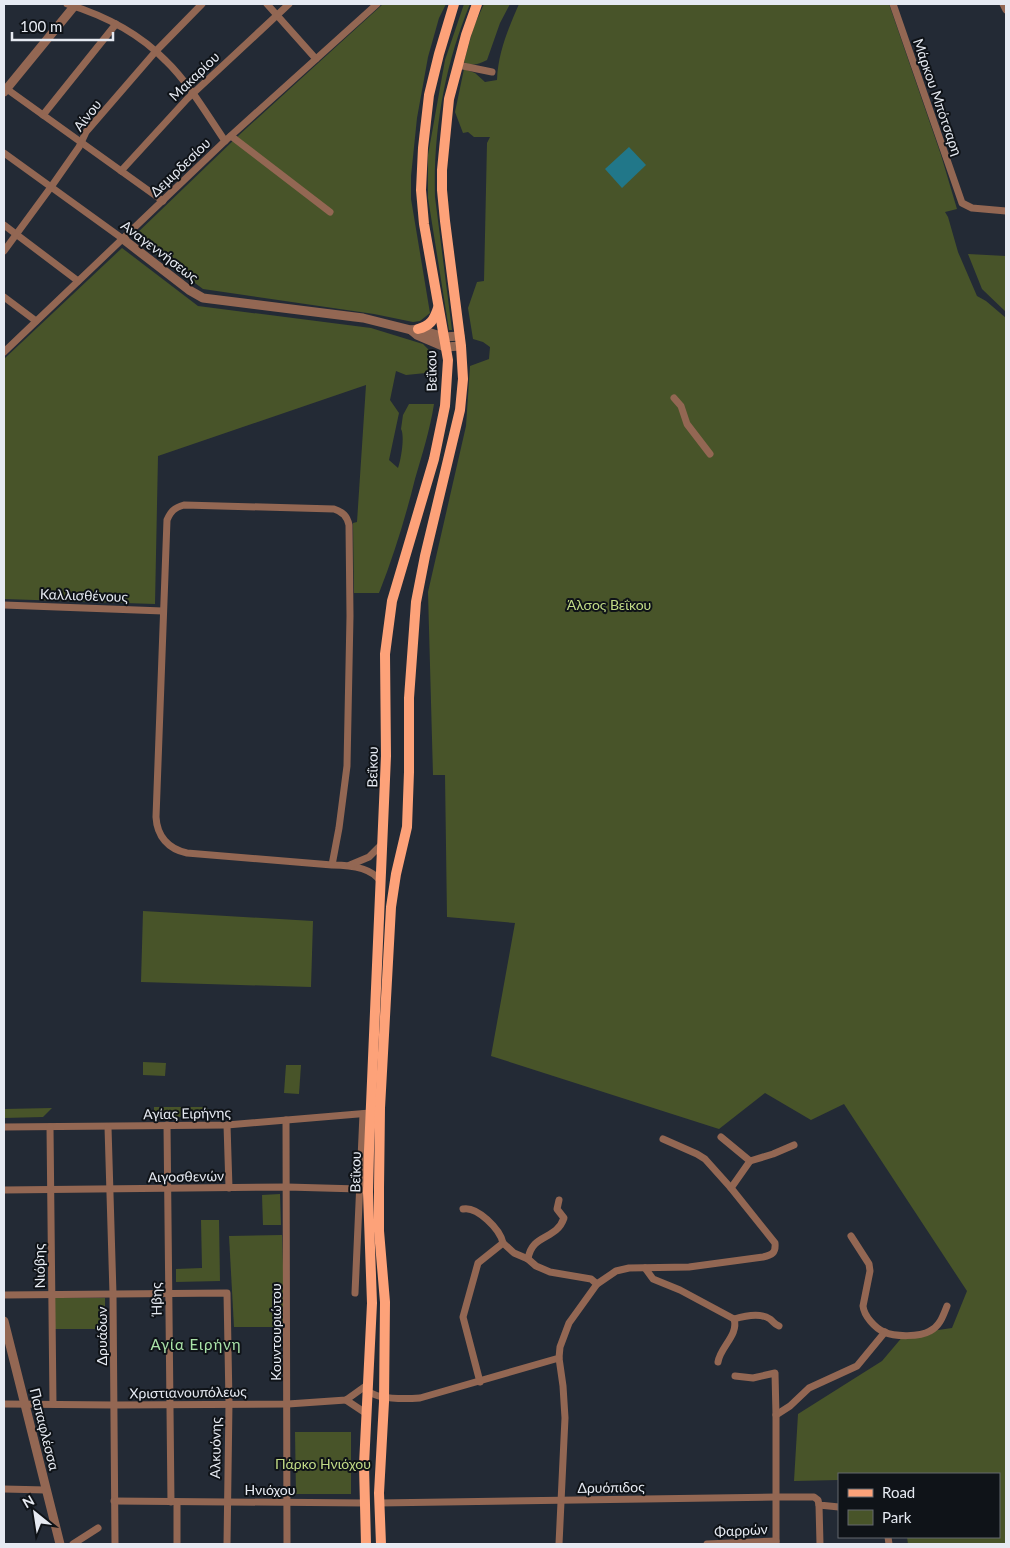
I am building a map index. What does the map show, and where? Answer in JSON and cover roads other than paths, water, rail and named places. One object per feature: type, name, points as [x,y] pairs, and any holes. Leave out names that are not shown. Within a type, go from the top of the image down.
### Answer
[{"type":"main road","name":"Βεΐκου","points":[[366,1544],[364,1465],[372,1303],[364,1190],[366,1114],[380,918],[383,842],[386,756],[385,654],[392,601],[434,459],[445,406],[448,360],[424,224],[421,169],[430,95],[439,54],[454,4]]},
{"type":"main road","name":"Βεΐκου","points":[[381,1544],[379,1503],[384,1396],[384,1302],[379,1231],[380,1108],[391,906],[407,827],[409,698],[416,602],[424,556],[460,410],[462,379],[460,341],[442,190],[449,99],[466,35],[477,4]]},
{"type":"main road","points":[[415,330],[430,323],[438,307]]},
{"type":"street","points":[[163,201],[4,89],[72,4],[116,24],[156,51],[173,68],[228,139],[330,212]]},
{"type":"street","name":"Αίνου","points":[[4,251],[51,187],[86,132],[156,51],[202,4]]},
{"type":"street","points":[[267,4],[316,59]]},
{"type":"street","name":"Μακαρίου","points":[[122,171],[192,94],[289,4]]},
{"type":"street","name":"Δεμιρδεσίου","points":[[4,352],[228,139],[377,4]]},
{"type":"street","name":"Μάρκου Μπότσαρη","points":[[893,4],[962,203],[969,207],[1006,211]]},
{"type":"street","points":[[1004,4],[1006,10]]},
{"type":"street","points":[[43,115],[116,24]]},
{"type":"street","points":[[458,65],[492,72]]},
{"type":"street","name":"Αναγεννήσεως","points":[[4,153],[123,239],[189,290],[203,298],[376,320],[415,330],[444,342],[460,341]]},
{"type":"street","points":[[4,226],[78,281]]},
{"type":"street","points":[[4,297],[36,321]]},
{"type":"street","points":[[674,398],[681,406],[687,424],[710,454]]},
{"type":"street","points":[[332,865],[347,766],[350,616],[349,525],[347,517],[341,511],[334,509],[184,505],[176,507],[170,512],[167,520],[163,611],[156,817],[157,825],[164,840],[175,850],[186,853],[332,865],[350,865],[375,875],[380,882]]},
{"type":"street","name":"Καλλισθένους","points":[[4,605],[163,611]]},
{"type":"street","points":[[350,865],[368,857],[383,842]]},
{"type":"street","name":"Αγίας Ειρήνης","points":[[4,1127],[227,1125],[366,1114]]},
{"type":"street","name":"Κουντουριώτου","points":[[286,1120],[287,1501],[289,1544]]},
{"type":"street","name":"Ήβης","points":[[167,1125],[170,1405],[177,1544]]},
{"type":"street","points":[[227,1125],[228,1188]]},
{"type":"street","name":"Νιόβης","points":[[50,1127],[53,1404]]},
{"type":"street","name":"Δρυάδων","points":[[108,1127],[113,1294],[115,1544]]},
{"type":"street","points":[[721,1137],[750,1161]]},
{"type":"street","points":[[560,1544],[564,1418],[563,1386],[558,1358],[569,1323],[597,1284],[616,1271],[630,1268],[689,1267],[763,1257],[775,1250],[775,1243],[705,1159],[663,1139]]},
{"type":"street","points":[[730,1188],[750,1161],[794,1145]]},
{"type":"street","name":"Αιγοσθενών","points":[[4,1190],[287,1187],[364,1190]]},
{"type":"street","points":[[355,1292],[364,1190]]},
{"type":"street","points":[[528,1259],[529,1251],[534,1244],[558,1229],[562,1224],[564,1218],[557,1210],[559,1200]]},
{"type":"street","points":[[463,1208],[476,1211],[497,1230],[503,1243],[514,1253],[528,1259],[536,1266],[550,1272],[592,1279],[597,1284]]},
{"type":"street","points":[[851,1236],[869,1264],[870,1271],[863,1306],[864,1312],[884,1332],[912,1336],[929,1332],[940,1322],[947,1306]]},
{"type":"street","points":[[480,1382],[463,1317],[478,1263],[503,1243]]},
{"type":"street","points":[[646,1268],[653,1279],[680,1290],[734,1319],[742,1316],[758,1315],[769,1318],[775,1325],[779,1326]]},
{"type":"street","points":[[4,1295],[168,1293]]},
{"type":"street","name":"Αλκυόνης","points":[[168,1293],[227,1293],[229,1403],[227,1544]]},
{"type":"street","points":[[718,1362],[719,1355],[734,1332],[734,1319]]},
{"type":"street","name":"Παπαφλέσσα","points":[[4,1321],[60,1544]]},
{"type":"street","points":[[776,1415],[790,1406],[809,1388],[856,1366],[884,1332]]},
{"type":"street","points":[[367,1414],[346,1400],[367,1387],[372,1394],[404,1399],[420,1398],[558,1358]]},
{"type":"street","points":[[735,1376],[753,1378],[775,1373],[776,1543]]},
{"type":"street","name":"Χριστιανουπόλεως","points":[[4,1404],[288,1404],[346,1400]]},
{"type":"street","points":[[4,1489],[46,1490]]},
{"type":"street","name":"Δρυόπιδος","points":[[379,1503],[814,1497],[818,1500],[819,1505],[838,1506]]},
{"type":"street","name":"Ηνιόχου","points":[[114,1501],[365,1503]]},
{"type":"street","points":[[819,1505],[820,1544]]},
{"type":"street","points":[[73,1544],[98,1528]]},
{"type":"street","name":"Φαρρών","points":[[707,1544],[776,1543]]},
{"type":"water","points":[[629,147],[646,165],[622,188],[605,169]]},
{"type":"district","name":"Αγία Ειρήνη","points":[[196,1344]]},
{"type":"park label","name":"Άλσος Βεΐκου","points":[[609,604]]},
{"type":"park label","name":"Πάρκο Ηνιόχου","points":[[323,1463]]}]
